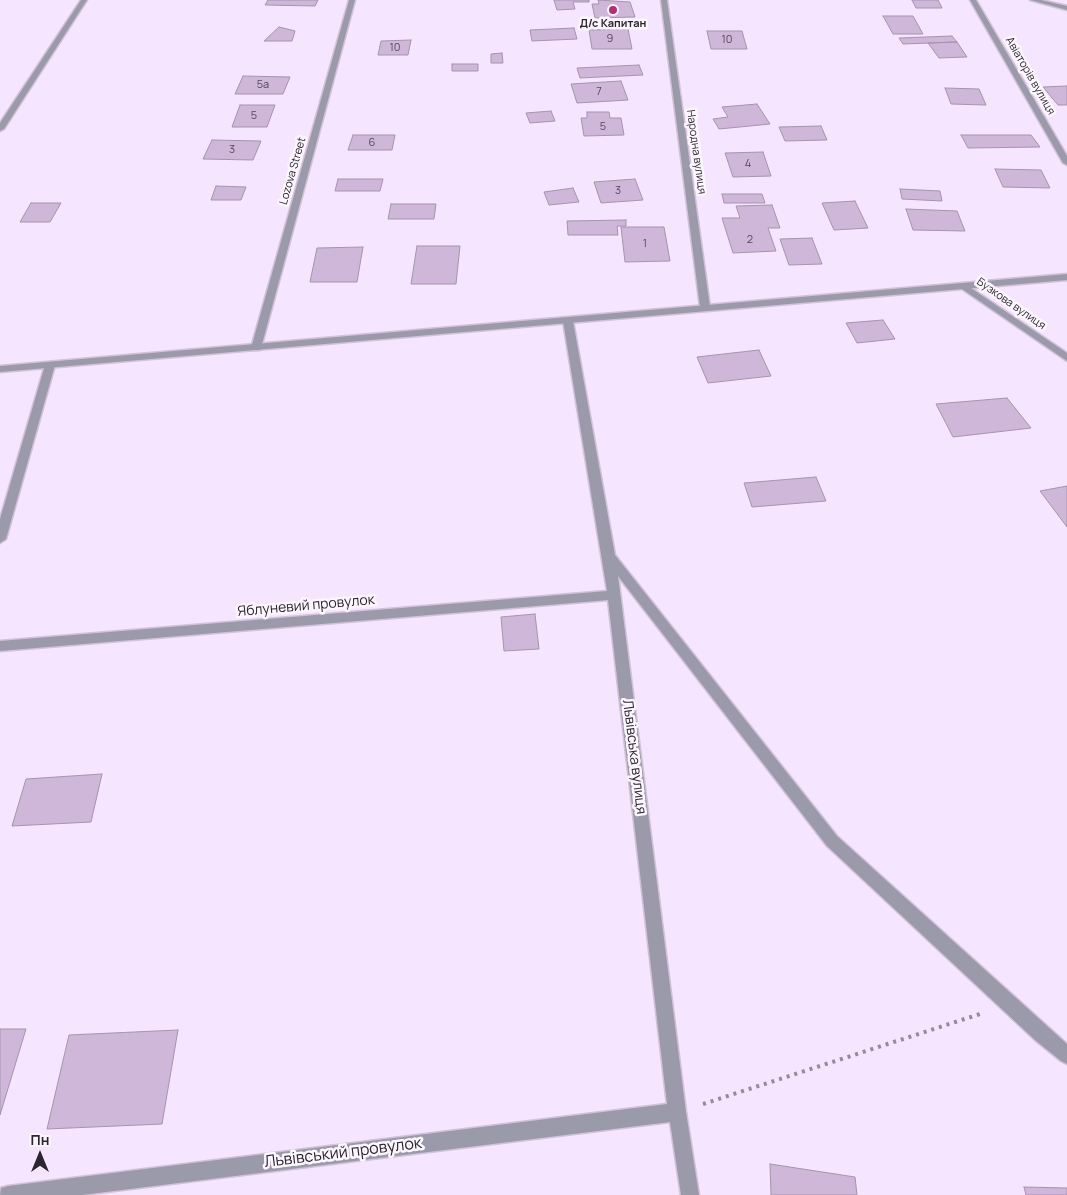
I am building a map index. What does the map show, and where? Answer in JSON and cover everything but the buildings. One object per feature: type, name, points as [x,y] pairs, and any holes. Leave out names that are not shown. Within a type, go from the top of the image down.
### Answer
[{"type":"street","points":[[0,129],[84,0]]},
{"type":"street","name":"Lozova Street","points":[[256,348],[352,0]]},
{"type":"street","name":"Народна вулиця","points":[[664,0],[705,308]]},
{"type":"street","name":"Авіаторів вулиця","points":[[973,0],[1067,163]]},
{"type":"street","points":[[1033,0],[1067,8]]},
{"type":"street","points":[[0,369],[1067,277]]},
{"type":"street","name":"Бузкова вулиця","points":[[965,287],[1067,358]]},
{"type":"street","name":"Львівська вулиця","points":[[568,321],[609,557],[677,1112],[690,1195]]},
{"type":"street","points":[[0,539],[50,365]]},
{"type":"street","points":[[609,557],[832,841],[1041,1034],[1067,1055]]},
{"type":"street","name":"Яблуневий провулок","points":[[0,646],[614,595]]},
{"type":"street","name":"Львівський провулок","points":[[8,1195],[677,1112]]},
{"type":"path","points":[[677,1112],[1009,1004]]},
{"type":"place","name":"Д/с Капитан","points":[[613,10]]}]
